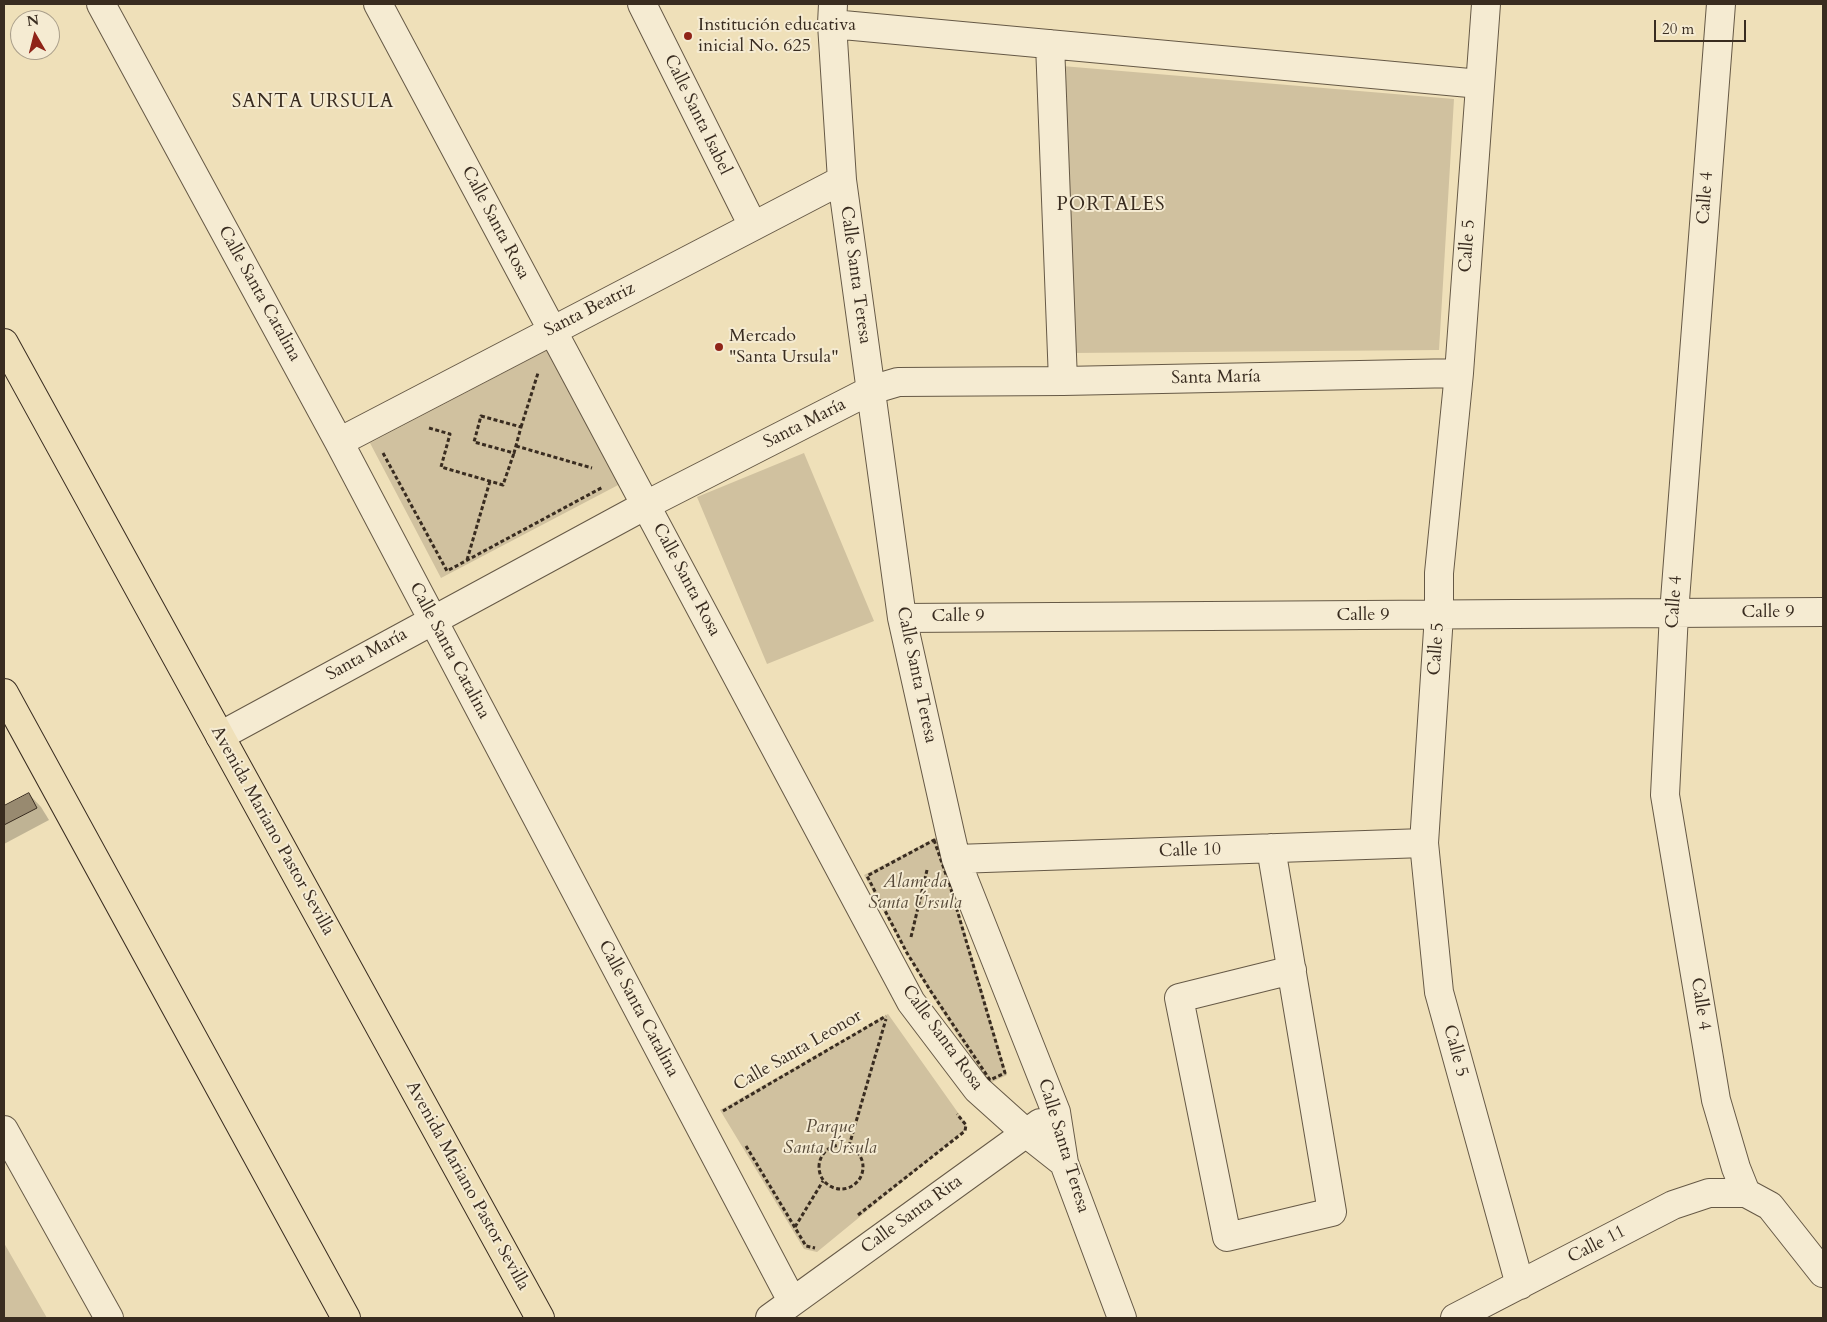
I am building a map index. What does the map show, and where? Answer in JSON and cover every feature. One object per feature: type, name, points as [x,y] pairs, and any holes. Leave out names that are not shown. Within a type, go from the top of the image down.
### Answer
[{"type":"main road","name":"Avenida Mariano Pastor Sevilla","points":[[4,343],[540,1318]]},
{"type":"main road","points":[[4,693],[346,1318]]},
{"type":"street","name":"Calle Santa Catalina","points":[[101,4],[339,442],[792,1301]]},
{"type":"street","name":"Calle Santa Rosa","points":[[378,4],[911,1002],[977,1090],[1064,1163]]},
{"type":"street","name":"Calle Santa Isabel","points":[[642,4],[753,226]]},
{"type":"street","name":"Calle 5","points":[[1486,4],[1459,373],[1439,573],[1439,615],[1424,843],[1439,992],[1520,1285]]},
{"type":"street","name":"Calle 4","points":[[1721,4],[1674,613],[1665,795],[1716,1100],[1736,1168],[1746,1193]]},
{"type":"street","points":[[833,14],[1050,44],[1480,84]]},
{"type":"street","name":"Calle Santa Teresa","points":[[833,14],[842,180],[902,618],[943,845],[1056,1112],[1064,1163],[1122,1318]]},
{"type":"street","points":[[1050,44],[1063,381]]},
{"type":"street","name":"Santa Beatriz","points":[[339,442],[842,180]]},
{"type":"street","name":"Santa María","points":[[220,736],[646,505],[871,390],[898,382],[1063,381],[1459,373]]},
{"type":"street","name":"Calle 9","points":[[902,618],[1823,612]]},
{"type":"street","name":"Calle 10","points":[[943,845],[1272,848],[1424,843]]},
{"type":"street","points":[[1272,848],[1332,1212],[1227,1237],[1179,998],[1292,970]]},
{"type":"street","name":"Calle Santa Rita","points":[[770,1318],[1056,1112]]},
{"type":"street","points":[[4,1130],[109,1318]]},
{"type":"street","name":"Calle 11","points":[[1455,1318],[1673,1206],[1709,1193],[1746,1193]]},
{"type":"street","points":[[1746,1193],[1770,1206],[1823,1273]]},
{"type":"path","points":[[421,426],[450,434],[442,466],[503,485],[538,372]]},
{"type":"path","points":[[514,453],[474,442],[481,416],[521,427]]},
{"type":"path","points":[[516,446],[597,469]]},
{"type":"path","points":[[381,450],[446,571],[612,483]]},
{"type":"path","points":[[467,560],[490,481]]},
{"type":"path","points":[[943,845],[950,886],[1005,1073],[990,1080],[907,953],[867,876],[943,845]]},
{"type":"path","points":[[907,953],[928,865]]},
{"type":"path","points":[[887,1016],[892,1023]]},
{"type":"path","points":[[849,1146],[887,1016]]},
{"type":"path","name":"Calle Santa Leonor","points":[[699,1125],[887,1016]]},
{"type":"path","points":[[854,1218],[965,1131],[966,1126],[953,1108]]},
{"type":"path","points":[[725,1110],[730,1118]]},
{"type":"path","points":[[745,1143],[806,1246],[815,1248],[823,1242]]},
{"type":"path","points":[[849,1146],[858,1153],[862,1163],[862,1172],[858,1181],[850,1187],[840,1189],[830,1187],[822,1180],[819,1162],[824,1153],[832,1147],[849,1146]]},
{"type":"path","points":[[795,1227],[822,1180]]},
{"type":"green space","points":[[1062,66],[1454,99],[1439,350],[1071,353]]},
{"type":"green space","points":[[551,348],[622,483],[441,578],[370,443]]},
{"type":"green space","points":[[804,453],[874,621],[767,664],[697,497]]},
{"type":"green space","name":"Alameda Santa Úrsula","points":[[937,837],[1007,1075],[990,1083],[924,982],[864,875]]},
{"type":"green space","name":"Parque Santa Úrsula","points":[[888,1014],[966,1124],[967,1129],[817,1252],[804,1249],[720,1110]]},
{"type":"green space","points":[[4,1243],[47,1318],[4,1318]]},
{"type":"building","points":[[29,793],[37,808],[4,825],[4,806]]},
{"type":"place","name":"Institución educativa inicial No. 625","points":[[688,36]]},
{"type":"place","name":"Mercado \"Santa Ursula\"","points":[[719,347]]},
{"type":"district","name":"SANTA URSULA","points":[[313,103]]},
{"type":"district","name":"PORTALES","points":[[1111,206]]}]
